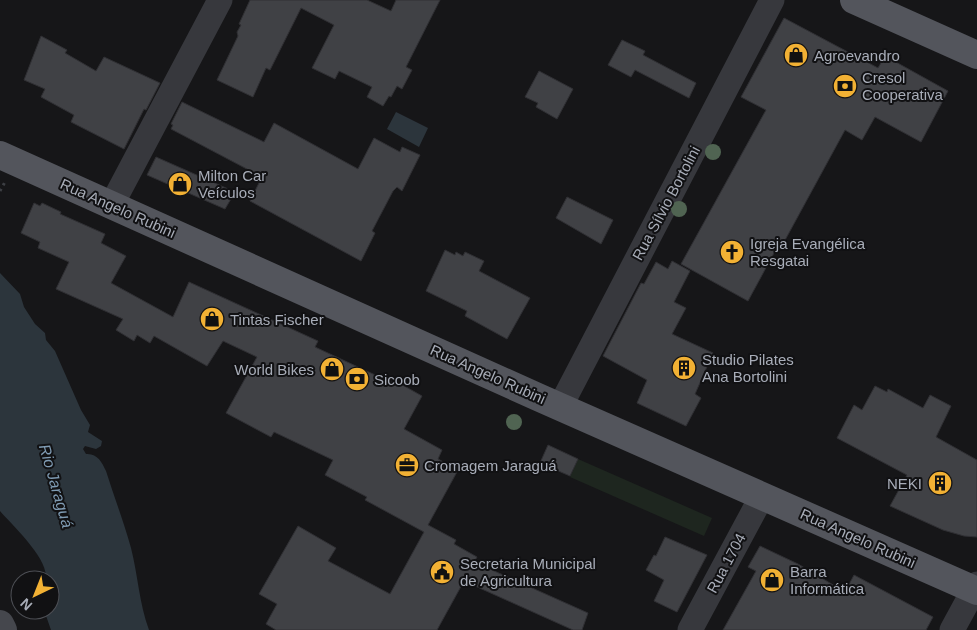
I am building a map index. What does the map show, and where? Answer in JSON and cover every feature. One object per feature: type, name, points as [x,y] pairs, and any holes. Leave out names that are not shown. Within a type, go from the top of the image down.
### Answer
[{"type":"main road","points":[[854,0],[977,55]]},
{"type":"main road","name":"Rua Angelo Rubini","points":[[0,154],[112,206],[762,496],[976,588]]},
{"type":"main road","points":[[0,624],[3,630]]},
{"type":"street","points":[[112,206],[220,0]]},
{"type":"street","name":"Rua Sílvio Bortolini","points":[[560,406],[772,0]]},
{"type":"street","name":"Rua 1704","points":[[690,630],[762,496]]},
{"type":"street","points":[[952,630],[976,588]]},
{"type":"shaded area","points":[[578,459],[712,518],[704,536],[570,477]]},
{"type":"water","points":[[396,112],[428,128],[419,147],[387,129]]},
{"type":"water","name":"Rio Jaraguá","points":[[0,273],[20,294],[24,307],[35,324],[45,333],[46,340],[55,351],[81,410],[90,425],[88,432],[102,441],[101,446],[96,449],[85,446],[83,449],[86,454],[93,455],[99,459],[106,471],[131,548],[143,610],[149,630],[51,630],[48,620],[60,620],[60,570],[45,570],[30,544],[0,511]]},
{"type":"building","points":[[250,0],[367,0],[391,11],[396,0],[440,0],[406,67],[412,70],[402,89],[397,86],[383,106],[367,97],[372,87],[339,71],[335,79],[312,68],[334,25],[301,8],[270,70],[266,68],[253,97],[217,80],[238,36],[237,32],[241,25],[239,24]]},
{"type":"building","points":[[784,18],[878,68],[885,56],[948,91],[921,142],[875,117],[862,140],[845,130],[784,242],[781,240],[748,301],[681,264],[766,110],[741,97]]},
{"type":"building","points":[[41,36],[67,50],[65,53],[96,71],[104,57],[160,83],[146,110],[144,109],[124,149],[71,122],[74,115],[41,97],[45,89],[24,80]]},
{"type":"building","points":[[622,40],[645,51],[643,55],[696,83],[689,98],[635,70],[631,77],[608,65]]},
{"type":"building","points":[[539,71],[573,89],[557,119],[536,107],[538,103],[525,97]]},
{"type":"building","points":[[182,102],[264,142],[274,123],[358,169],[374,138],[400,152],[402,147],[420,155],[402,191],[397,187],[393,191],[372,231],[375,233],[361,261],[250,201],[262,177],[171,129],[173,125],[171,124]]},
{"type":"building","points":[[156,157],[235,192],[225,209],[147,175]]},
{"type":"building","points":[[567,197],[613,220],[601,244],[556,218]]},
{"type":"building","points":[[34,203],[40,206],[42,203],[61,212],[60,214],[105,234],[101,243],[126,256],[111,283],[173,317],[189,282],[318,341],[315,347],[388,381],[390,378],[422,396],[404,429],[442,450],[438,459],[458,470],[428,525],[456,540],[454,544],[477,557],[474,562],[588,613],[582,630],[573,630],[464,581],[437,630],[276,630],[266,624],[277,604],[259,594],[298,526],[336,548],[328,561],[390,594],[424,532],[365,500],[367,497],[325,475],[333,460],[274,432],[271,437],[226,413],[257,357],[223,341],[207,366],[154,336],[150,343],[137,335],[134,341],[116,330],[123,319],[56,289],[69,262],[38,248],[40,242],[21,233]]},
{"type":"building","points":[[445,250],[455,255],[456,252],[463,256],[465,252],[484,261],[479,271],[530,298],[507,339],[465,316],[467,311],[426,291]]},
{"type":"building","points":[[672,261],[690,271],[674,302],[686,308],[672,334],[713,353],[695,394],[701,398],[686,426],[637,403],[647,380],[603,356],[641,283],[644,284],[656,262],[668,269]]},
{"type":"building","points":[[875,386],[887,392],[888,389],[923,408],[930,395],[951,406],[936,437],[977,460],[977,537],[964,536],[943,530],[890,506],[907,475],[837,438],[854,405],[862,410]]},
{"type":"building","points":[[548,445],[578,459],[570,476],[540,463]]},
{"type":"building","points":[[665,537],[707,555],[677,612],[654,601],[664,580],[646,570],[654,555],[656,556]]},
{"type":"building","points":[[760,546],[798,564],[845,592],[854,575],[933,617],[926,630],[723,630],[756,571],[748,567]]},
{"type":"place","name":"Agroevandro","points":[[796,55]]},
{"type":"place","name":"Cresol Cooperativa","points":[[845,86]]},
{"type":"place","name":"Milton Car Veículos","points":[[180,184]]},
{"type":"place","name":"Igreja Evangélica Resgatai","points":[[732,252]]},
{"type":"place","name":"Tintas Fischer","points":[[212,319]]},
{"type":"place","name":"Studio Pilates Ana Bortolini","points":[[684,368]]},
{"type":"place","name":"World Bikes","points":[[332,369]]},
{"type":"place","name":"Sicoob","points":[[357,379]]},
{"type":"place","name":"Cromagem Jaraguá","points":[[407,465]]},
{"type":"place","name":"NEKI","points":[[940,483]]},
{"type":"place","name":"Secretaria Municipal de Agricultura","points":[[442,572]]},
{"type":"place","name":"Barra Informática","points":[[772,580]]}]
